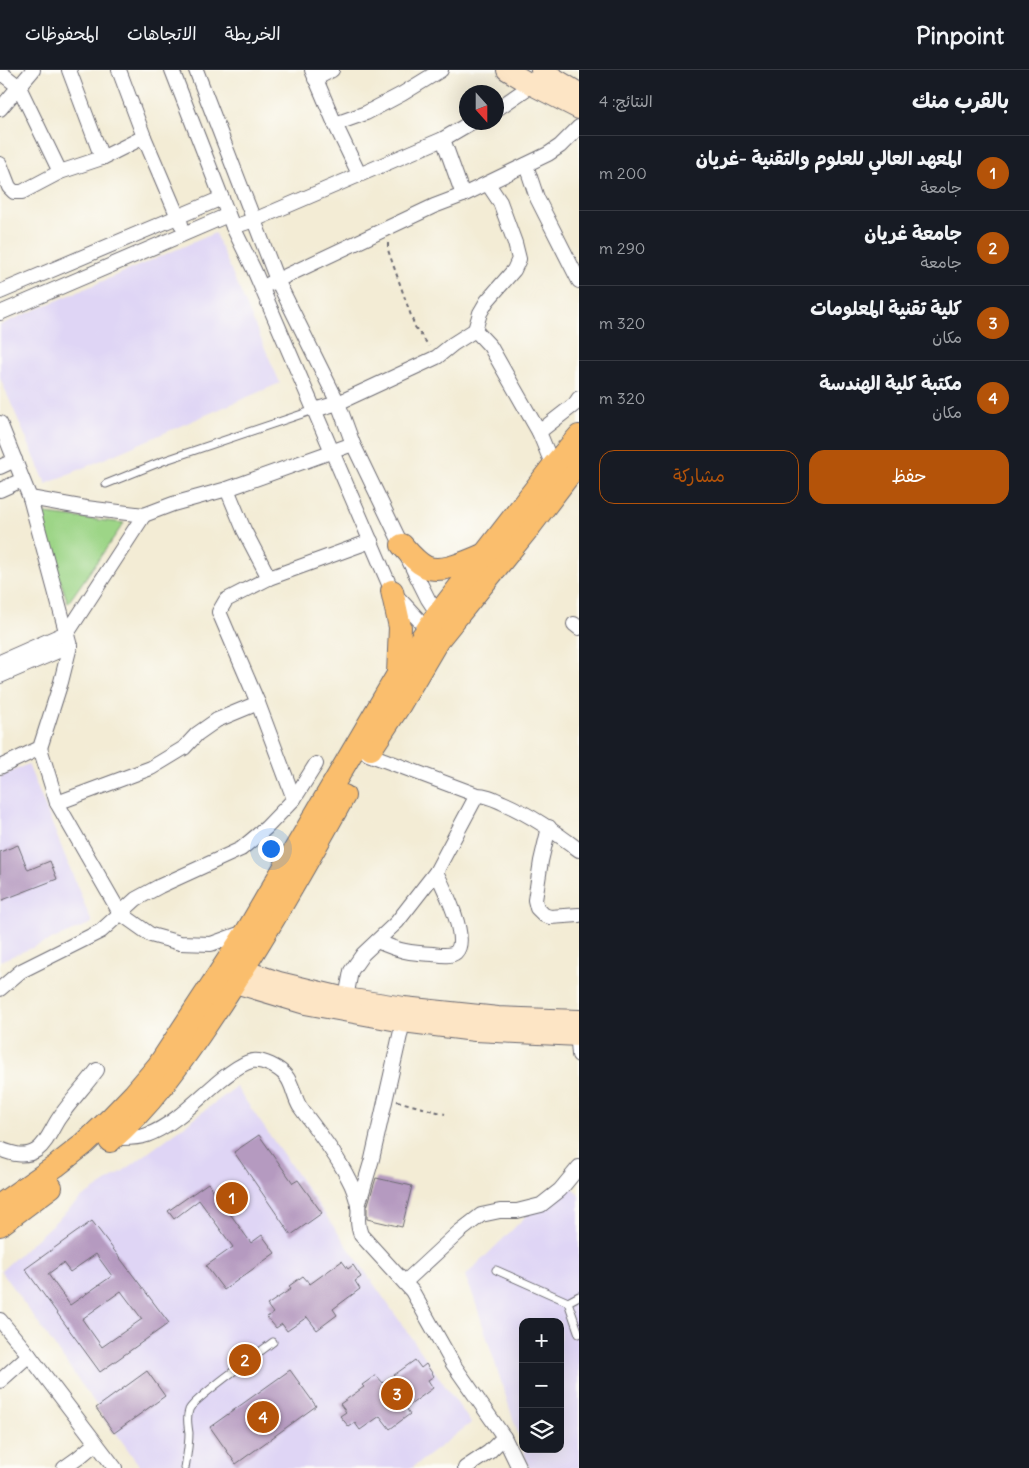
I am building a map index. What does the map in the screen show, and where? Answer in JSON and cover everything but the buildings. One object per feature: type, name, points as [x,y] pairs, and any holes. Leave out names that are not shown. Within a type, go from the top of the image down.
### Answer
[{"type":"main road","points":[[507,70],[537,75],[579,93]]},
{"type":"main road","points":[[537,75],[579,110]]},
{"type":"main road","points":[[0,1205],[84,1144],[135,1093],[158,1066],[289,895],[368,754],[398,708],[438,627],[484,554],[579,436]]},
{"type":"main road","points":[[0,1225],[67,1176],[113,1138],[137,1115],[169,1078],[231,972],[247,931],[398,674],[531,525],[579,462]]},
{"type":"main road","points":[[402,545],[415,560],[427,568],[442,568],[456,565],[484,554]]},
{"type":"main road","points":[[392,591],[400,627],[398,674]]},
{"type":"main road","points":[[231,972],[346,998],[404,1007],[498,1017],[578,1033]]},
{"type":"main road","points":[[231,972],[305,1004],[403,1022],[474,1031],[578,1033]]},
{"type":"street","points":[[0,109],[33,70]]},
{"type":"street","points":[[69,70],[102,158]]},
{"type":"street","points":[[119,70],[144,138],[185,234]]},
{"type":"street","points":[[172,70],[231,221],[392,591],[438,627]]},
{"type":"street","points":[[196,70],[277,280],[338,403],[353,444],[428,599],[438,627]]},
{"type":"street","points":[[332,70],[314,74],[359,174]]},
{"type":"street","points":[[335,124],[366,113],[441,70]]},
{"type":"street","points":[[0,72],[20,87],[60,172]]},
{"type":"street","points":[[504,102],[537,75]]},
{"type":"street","points":[[261,288],[434,206],[488,184],[548,154],[560,146],[579,126]]},
{"type":"street","points":[[0,313],[185,234],[231,221],[254,220],[443,139],[459,130]]},
{"type":"street","points":[[0,164],[9,187],[14,192],[22,192],[60,172],[102,158],[144,138]]},
{"type":"street","points":[[443,139],[463,195]]},
{"type":"street","points":[[526,165],[537,198],[579,281]]},
{"type":"street","points":[[314,410],[338,403],[437,357],[453,344],[476,330],[480,313],[487,301],[514,270],[519,259],[500,202],[488,184]]},
{"type":"street","points":[[0,292],[222,198]]},
{"type":"street","points":[[476,330],[490,346],[539,432],[553,466]]},
{"type":"street","points":[[539,432],[575,404],[579,398]]},
{"type":"street","points":[[0,423],[30,498],[69,639]]},
{"type":"street","points":[[30,498],[86,508],[144,515],[173,504],[227,489],[353,444]]},
{"type":"street","points":[[0,467],[15,460]]},
{"type":"street","points":[[0,490],[22,480]]},
{"type":"street","points":[[227,489],[244,530],[269,578]]},
{"type":"street","points":[[144,515],[69,639],[61,682],[40,748],[57,803],[120,913],[151,934],[180,943],[211,944],[247,931]]},
{"type":"street","points":[[294,799],[258,703],[219,612],[226,600],[269,578],[371,541]]},
{"type":"street","points":[[0,662],[69,639]]},
{"type":"street","points":[[0,676],[69,639]]},
{"type":"street","points":[[57,803],[151,768],[184,748],[197,734],[217,720],[258,703]]},
{"type":"street","points":[[0,767],[40,748]]},
{"type":"street","points":[[368,754],[509,805],[549,827],[579,850]]},
{"type":"street","points":[[0,989],[21,971],[102,931],[136,899],[241,848],[266,828],[294,799],[316,764]]},
{"type":"street","points":[[346,998],[351,971],[363,954],[396,922],[436,872],[477,795]]},
{"type":"street","points":[[549,827],[541,861],[536,900],[537,908],[544,915],[579,915]]},
{"type":"street","points":[[377,941],[409,953],[448,955],[455,953],[459,948],[458,927],[436,872]]},
{"type":"street","points":[[403,1022],[372,1159],[358,1206],[357,1226],[360,1235],[412,1291],[453,1364],[504,1437],[519,1468]]},
{"type":"street","points":[[113,1138],[138,1138],[160,1129],[242,1065],[253,1061],[265,1062],[277,1068],[286,1076],[299,1105],[324,1138],[350,1180],[358,1206]]},
{"type":"street","points":[[0,1149],[12,1154],[24,1155],[37,1150],[48,1137],[59,1118],[97,1070]]},
{"type":"street","points":[[405,1282],[459,1232],[481,1215],[500,1211],[517,1211],[541,1205],[560,1190],[579,1167]]},
{"type":"street","points":[[0,1320],[30,1355],[115,1468]]},
{"type":"street","points":[[0,1381],[30,1355]]},
{"type":"street","points":[[465,1468],[489,1452],[504,1437]]},
{"type":"street","points":[[64,1468],[96,1443]]},
{"type":"lane","points":[[106,484],[163,461],[314,410]]},
{"type":"lane","points":[[496,1270],[568,1302],[579,1334]]},
{"type":"lane","points":[[568,1302],[579,1296]]},
{"type":"lane","points":[[185,1468],[188,1451],[189,1433],[187,1418],[189,1408],[273,1342]]},
{"type":"path","points":[[387,228],[388,250],[416,327],[437,357]]},
{"type":"path","points":[[386,1099],[445,1114]]},
{"type":"shaded area","points":[[215,233],[280,383],[46,484],[0,378],[0,325]]},
{"type":"shaded area","points":[[28,764],[92,923],[0,961],[0,777]]},
{"type":"shaded area","points":[[236,1087],[471,1423],[412,1468],[141,1468],[1,1271],[80,1199],[129,1167]]},
{"type":"shaded area","points":[[565,1177],[579,1196],[579,1468],[529,1468],[524,1453],[564,1453],[564,1318],[519,1318],[519,1437],[474,1298],[465,1276]]},
{"type":"green space","points":[[37,513],[124,523],[68,603]]},
{"type":"place","name":"المعهد العالي للعلوم والتقنية -غريان","points":[[232,1198]]},
{"type":"place","name":"جامعة غريان","points":[[245,1360]]},
{"type":"place","name":"كلية تقنية المعلومات","points":[[397,1394]]},
{"type":"place","name":"مكتبة كلية الهندسة","points":[[263,1417]]}]
